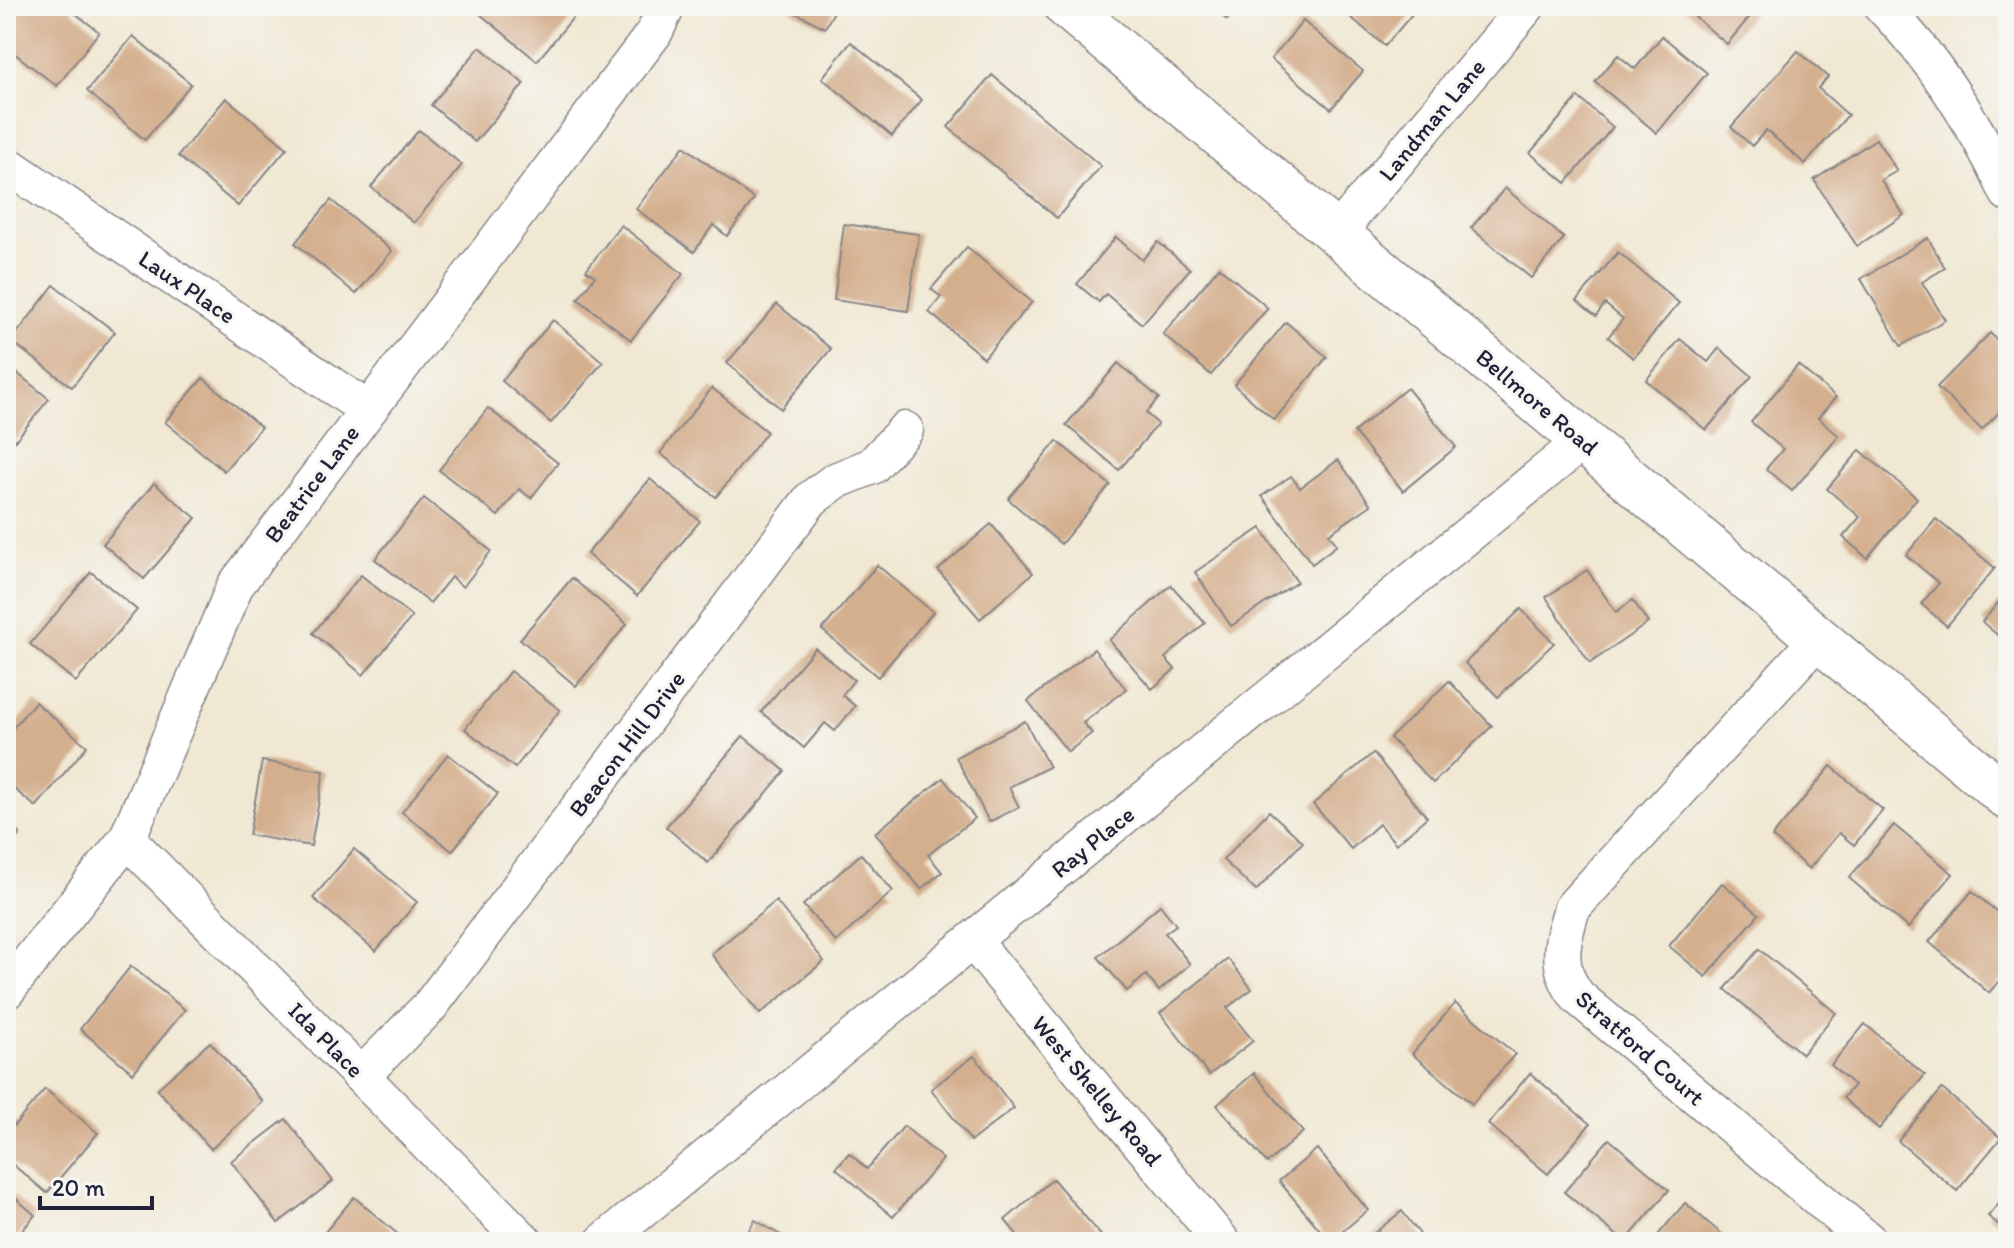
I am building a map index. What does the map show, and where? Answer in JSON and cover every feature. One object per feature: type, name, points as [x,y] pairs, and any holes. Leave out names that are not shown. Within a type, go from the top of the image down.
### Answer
[{"type":"main road","name":"Bellmore Road","points":[[1066,6],[2008,798]]},
{"type":"street","name":"Beatrice Lane","points":[[6,991],[127,839],[235,586],[654,33],[667,6]]},
{"type":"street","name":"Landman Lane","points":[[1336,234],[1527,6]]},
{"type":"street","points":[[1882,6],[1904,29],[1955,96],[2008,193]]},
{"type":"street","name":"Laux Place","points":[[10,173],[368,410]]},
{"type":"street","name":"Beacon Hill Drive","points":[[361,1076],[430,1006],[811,499],[835,481],[872,466],[905,430]]},
{"type":"street","name":"Ray Place","points":[[603,1242],[1583,441]]},
{"type":"street","name":"Stratford Court","points":[[1818,639],[1572,908],[1560,947],[1568,985],[1578,997],[1870,1242]]},
{"type":"street","name":"Ida Place","points":[[127,839],[525,1242]]},
{"type":"street","name":"West Shelley Road","points":[[973,941],[1222,1242]]},
{"type":"building","points":[[15,6],[66,6],[99,32],[57,86],[6,47],[6,18]]},
{"type":"building","points":[[477,6],[566,6],[576,14],[537,61],[474,9]]},
{"type":"building","points":[[783,6],[837,6],[825,28]]},
{"type":"building","points":[[1210,6],[1238,6],[1227,20]]},
{"type":"building","points":[[1337,6],[1419,6],[1385,46]]},
{"type":"building","points":[[1682,6],[1754,6],[1757,8],[1727,44]]},
{"type":"building","points":[[1303,21],[1363,71],[1331,109],[1271,59]]},
{"type":"building","points":[[133,36],[191,84],[145,140],[87,91]]},
{"type":"building","points":[[1662,36],[1707,73],[1657,133],[1595,82],[1618,55],[1635,69]]},
{"type":"building","points":[[851,42],[922,100],[892,136],[822,78]]},
{"type":"building","points":[[480,47],[524,84],[475,142],[431,105]]},
{"type":"building","points":[[1798,51],[1828,77],[1818,88],[1848,115],[1805,164],[1766,130],[1752,146],[1731,127]]},
{"type":"building","points":[[992,75],[1101,166],[1057,218],[948,127]]},
{"type":"building","points":[[1578,97],[1613,127],[1566,183],[1530,153]]},
{"type":"building","points":[[226,98],[287,148],[238,206],[178,156]]},
{"type":"building","points":[[419,130],[462,165],[414,223],[371,187]]},
{"type":"building","points":[[1876,139],[1897,171],[1881,180],[1904,215],[1857,246],[1814,180]]},
{"type":"building","points":[[684,146],[754,199],[727,236],[713,225],[694,252],[636,209]]},
{"type":"building","points":[[1505,188],[1564,238],[1531,278],[1471,228]]},
{"type":"building","points":[[331,200],[392,251],[356,294],[295,243]]},
{"type":"building","points":[[844,224],[919,234],[908,311],[834,300]]},
{"type":"building","points":[[621,225],[683,274],[631,340],[578,299],[595,276],[586,270]]},
{"type":"building","points":[[1116,237],[1142,260],[1158,242],[1190,269],[1142,324],[1106,294],[1099,302],[1077,284]]},
{"type":"building","points":[[1928,238],[1945,268],[1922,282],[1945,320],[1901,346],[1861,279]]},
{"type":"building","points":[[967,247],[1032,302],[984,358],[929,312],[941,297],[931,289]]},
{"type":"building","points":[[1618,252],[1679,303],[1633,358],[1608,337],[1623,319],[1605,304],[1596,316],[1577,301]]},
{"type":"building","points":[[1219,267],[1268,308],[1211,375],[1163,334]]},
{"type":"building","points":[[54,285],[115,332],[72,387],[11,341]]},
{"type":"building","points":[[777,304],[831,349],[781,409],[727,363]]},
{"type":"building","points":[[553,320],[603,362],[551,423],[502,381]]},
{"type":"building","points":[[1286,322],[1327,357],[1274,420],[1234,385]]},
{"type":"building","points":[[1990,333],[2008,351],[2008,403],[1982,430],[1937,387]]},
{"type":"building","points":[[1680,339],[1708,362],[1719,348],[1752,376],[1706,430],[1646,380]]},
{"type":"building","points":[[1118,363],[1159,398],[1146,413],[1158,424],[1119,470],[1066,425]]},
{"type":"building","points":[[6,364],[49,399],[6,452]]},
{"type":"building","points":[[1798,365],[1836,397],[1818,418],[1839,436],[1792,491],[1766,469],[1783,449],[1751,422]]},
{"type":"building","points":[[203,378],[261,427],[224,471],[165,422]]},
{"type":"building","points":[[712,388],[767,432],[716,497],[660,453]]},
{"type":"building","points":[[1407,388],[1456,447],[1403,491],[1354,432]]},
{"type":"building","points":[[488,408],[558,463],[531,498],[519,489],[498,516],[439,470]]},
{"type":"building","points":[[1057,441],[1110,485],[1061,544],[1008,499]]},
{"type":"building","points":[[1860,450],[1917,498],[1867,558],[1843,537],[1860,517],[1827,489]]},
{"type":"building","points":[[1338,460],[1371,505],[1329,534],[1337,545],[1312,564],[1262,496],[1291,476],[1300,488]]},
{"type":"building","points":[[650,479],[700,521],[637,596],[587,554]]},
{"type":"building","points":[[154,483],[196,518],[144,579],[103,544]]},
{"type":"building","points":[[424,498],[491,551],[463,587],[451,577],[430,603],[375,559]]},
{"type":"building","points":[[1936,519],[1995,568],[1947,626],[1921,604],[1939,583],[1906,555]]},
{"type":"building","points":[[991,524],[1033,573],[980,619],[938,570]]},
{"type":"building","points":[[1261,528],[1297,582],[1231,626],[1195,572]]},
{"type":"building","points":[[877,565],[933,612],[878,677],[822,630]]},
{"type":"building","points":[[1587,570],[1616,612],[1633,600],[1648,623],[1590,663],[1546,597]]},
{"type":"building","points":[[91,572],[137,610],[76,682],[30,644]]},
{"type":"building","points":[[361,575],[412,617],[363,675],[313,633]]},
{"type":"building","points":[[572,578],[627,624],[576,686],[520,639]]},
{"type":"building","points":[[1171,585],[1205,623],[1165,658],[1175,669],[1152,689],[1109,640]]},
{"type":"building","points":[[2008,591],[2008,644],[1982,622]]},
{"type":"building","points":[[1521,609],[1554,643],[1498,697],[1465,663]]},
{"type":"building","points":[[815,648],[854,680],[842,695],[855,706],[835,731],[825,723],[804,748],[761,712]]},
{"type":"building","points":[[1094,649],[1126,689],[1083,723],[1092,733],[1068,752],[1028,701]]},
{"type":"building","points":[[510,671],[560,710],[515,768],[465,729]]},
{"type":"building","points":[[1449,681],[1492,726],[1433,783],[1390,738]]},
{"type":"building","points":[[35,702],[87,746],[36,807],[6,782],[6,736]]},
{"type":"building","points":[[1025,721],[1049,767],[1009,787],[1019,807],[989,822],[956,757]]},
{"type":"building","points":[[743,736],[785,771],[708,863],[666,827]]},
{"type":"building","points":[[1373,753],[1427,817],[1396,844],[1379,824],[1351,849],[1313,804]]},
{"type":"building","points":[[448,754],[498,794],[452,851],[402,812]]},
{"type":"building","points":[[262,761],[324,771],[311,846],[249,835]]},
{"type":"building","points":[[1831,766],[1883,810],[1854,845],[1839,833],[1809,869],[1772,837]]},
{"type":"building","points":[[943,778],[975,818],[928,855],[942,872],[921,889],[875,833]]},
{"type":"building","points":[[1269,811],[1303,842],[1256,891],[1223,860]]},
{"type":"building","points":[[6,823],[20,834],[6,850]]},
{"type":"building","points":[[1894,825],[1953,874],[1908,928],[1849,878]]},
{"type":"building","points":[[354,849],[417,902],[376,951],[313,898]]},
{"type":"building","points":[[861,854],[893,891],[836,942],[803,905]]},
{"type":"building","points":[[1722,883],[1759,914],[1706,977],[1669,946]]},
{"type":"building","points":[[1972,891],[2008,921],[2008,970],[1989,993],[1929,942]]},
{"type":"building","points":[[776,901],[824,961],[760,1014],[711,954]]},
{"type":"building","points":[[1160,905],[1176,925],[1165,933],[1190,964],[1159,991],[1146,975],[1127,991],[1098,957]]},
{"type":"building","points":[[1759,949],[1836,1013],[1802,1054],[1725,989]]},
{"type":"building","points":[[1228,959],[1252,989],[1227,1008],[1253,1041],[1209,1075],[1160,1013]]},
{"type":"building","points":[[131,966],[185,1010],[133,1073],[80,1029]]},
{"type":"building","points":[[1455,1003],[1515,1054],[1472,1104],[1412,1054]]},
{"type":"building","points":[[1865,1024],[1925,1075],[1879,1129],[1843,1098],[1854,1085],[1831,1065]]},
{"type":"building","points":[[210,1042],[263,1102],[211,1149],[157,1089]]},
{"type":"building","points":[[974,1056],[1014,1108],[971,1141],[931,1089]]},
{"type":"building","points":[[1254,1073],[1303,1132],[1267,1163],[1217,1105]]},
{"type":"building","points":[[1530,1073],[1590,1124],[1548,1174],[1488,1124]]},
{"type":"building","points":[[45,1089],[98,1133],[47,1193],[6,1159],[6,1135]]},
{"type":"building","points":[[1942,1089],[2001,1138],[1957,1191],[1898,1141]]},
{"type":"building","points":[[286,1119],[333,1181],[278,1223],[231,1161]]},
{"type":"building","points":[[904,1126],[943,1159],[893,1217],[836,1168],[849,1153],[867,1169]]},
{"type":"building","points":[[1609,1139],[1669,1190],[1625,1242],[1564,1192]]},
{"type":"building","points":[[1317,1149],[1368,1210],[1330,1242],[1279,1181]]},
{"type":"building","points":[[1053,1179],[1104,1239],[1101,1242],[1023,1242],[1005,1220]]},
{"type":"building","points":[[6,1190],[35,1215],[13,1242],[6,1242]]},
{"type":"building","points":[[2008,1193],[2008,1232],[1988,1216]]},
{"type":"building","points":[[354,1197],[407,1242],[336,1242],[325,1232]]},
{"type":"building","points":[[1685,1203],[1731,1242],[1652,1242]]},
{"type":"building","points":[[1402,1211],[1426,1242],[1363,1242]]},
{"type":"building","points":[[755,1220],[792,1242],[742,1242]]}]
